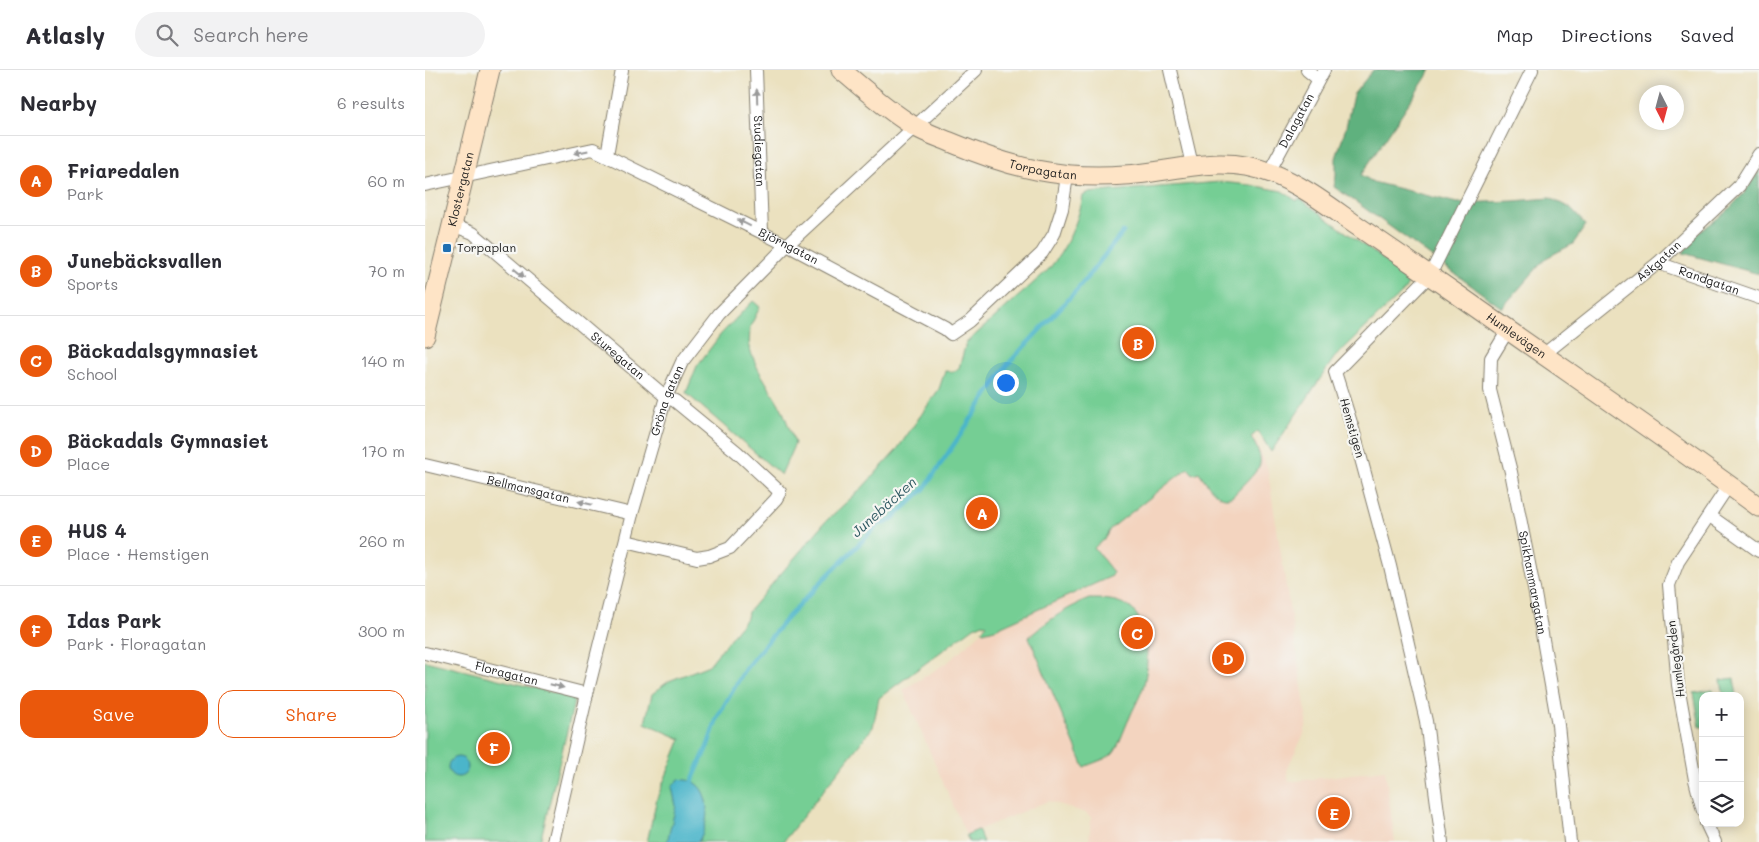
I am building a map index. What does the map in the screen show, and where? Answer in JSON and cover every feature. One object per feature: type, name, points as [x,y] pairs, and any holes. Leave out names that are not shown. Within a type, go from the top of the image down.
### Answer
[{"type":"street","name":"Klostergatan","points":[[425,336],[490,70]]},
{"type":"street","points":[[607,155],[622,70]]},
{"type":"street","name":"Studiegatan","points":[[756,70],[762,232]]},
{"type":"street","name":"Torpagatan","points":[[841,70],[891,112],[915,127],[1007,164],[1067,176],[1126,175],[1192,165],[1229,164],[1247,166],[1269,172]]},
{"type":"street","name":"Gröna gatan","points":[[553,842],[587,694],[632,514],[666,397],[681,362],[719,314],[787,245],[976,70]]},
{"type":"street","points":[[1170,70],[1192,165]]},
{"type":"street","points":[[1307,70],[1321,75]]},
{"type":"street","name":"Hemstigen","points":[[1442,842],[1425,721],[1415,672],[1390,566],[1353,429],[1335,372],[1430,275],[1533,70]]},
{"type":"street","name":"Dalagatan","points":[[1269,172],[1321,75]]},
{"type":"street","name":"Björngatan","points":[[425,185],[464,175],[593,149],[762,232],[945,329],[951,334],[970,321],[1042,253],[1054,234],[1062,209],[1067,176]]},
{"type":"street","name":"Askgatan","points":[[1543,355],[1658,263],[1739,186],[1759,154]]},
{"type":"street","name":"Humlevägen","points":[[1269,172],[1299,185],[1759,507]]},
{"type":"street","name":"Sturegatan","points":[[452,225],[473,233],[666,397],[675,401],[737,452],[778,496],[730,548],[709,556],[697,558],[626,541]]},
{"type":"street","name":"Randgatan","points":[[1658,263],[1759,298]]},
{"type":"street","name":"Spikhammargatan","points":[[1508,330],[1491,358],[1490,390],[1511,472],[1535,594],[1558,725],[1570,842]]},
{"type":"street","name":"Bellmansgatan","points":[[425,465],[632,514]]},
{"type":"street","name":"Humlegården","points":[[1699,796],[1678,685],[1669,585],[1678,562],[1729,485]]},
{"type":"street","points":[[1709,516],[1759,551]]},
{"type":"street","name":"Floragatan","points":[[425,653],[587,694]]},
{"type":"street","points":[[1708,827],[1715,842]]},
{"type":"shaded area","points":[[1253,436],[1267,466],[1306,712],[1307,723],[1304,734],[1287,769],[1289,782],[1385,770],[1395,842],[1089,842],[1091,817],[1086,813],[1048,801],[966,835],[903,690],[948,662],[1042,578],[1196,462]]},
{"type":"green space","points":[[1373,70],[1431,70],[1361,175],[1373,182],[1457,203],[1550,198],[1570,208],[1586,225],[1573,244],[1546,258],[1502,308],[1334,187],[1336,158],[1346,127],[1353,95]]},
{"type":"green space","points":[[1759,171],[1759,274],[1683,253],[1697,234],[1727,211],[1745,192]]},
{"type":"green space","points":[[1220,182],[1282,191],[1297,201],[1298,199],[1303,201],[1395,268],[1408,284],[1404,291],[1334,358],[1271,452],[1258,431],[1251,437],[1260,457],[1260,464],[1252,476],[1233,496],[1228,498],[1218,495],[1199,472],[1193,474],[1188,468],[1110,529],[1105,538],[1094,548],[1113,572],[1112,576],[995,629],[983,632],[982,630],[987,625],[983,623],[974,627],[879,698],[873,727],[783,842],[647,842],[657,798],[681,739],[645,723],[652,694],[669,681],[709,665],[747,617],[748,612],[827,520],[862,488],[896,451],[939,389],[945,371],[953,372],[959,368],[966,343],[1048,270],[1054,262],[1070,235],[1078,216],[1083,196],[1087,193]]},
{"type":"green space","points":[[753,301],[760,307],[750,327],[749,348],[758,369],[782,409],[795,443],[781,475],[686,393],[697,366],[721,334]]},
{"type":"green space","points":[[1089,599],[1117,602],[1126,605],[1134,611],[1144,631],[1147,667],[1143,688],[1114,751],[1106,758],[1084,767],[1029,637],[1057,615]]},
{"type":"green space","points":[[425,661],[575,698],[540,842],[425,842]]},
{"type":"green space","points":[[1734,678],[1736,692],[1723,692],[1721,680]]},
{"type":"green space","points":[[1699,692],[1699,721],[1694,693]]},
{"type":"green space","points":[[978,830],[983,842],[969,842],[966,835]]},
{"type":"water","points":[[458,757],[465,760],[468,767],[465,774],[458,777],[451,774],[448,767],[451,760]]},
{"type":"water","points":[[679,779],[691,781],[698,786],[706,800],[705,827],[698,842],[667,842],[676,806],[672,787]]},
{"type":"waterway","name":"Junebäcken","points":[[692,781],[708,745],[717,718],[745,669],[786,619],[825,578],[879,524],[886,523],[893,518],[924,489],[1008,364],[1077,290],[1123,232]]},
{"type":"place","name":"Torpaplan","points":[[447,248]]},
{"type":"place","name":"Junebäcksvallen","points":[[1138,343]]},
{"type":"place","name":"Friaredalen","points":[[982,513]]},
{"type":"place","name":"Bäckadalsgymnasiet","points":[[1137,633]]},
{"type":"place","name":"Bäckadals Gymnasiet","points":[[1228,658]]},
{"type":"place","name":"Idas Park","points":[[494,748]]},
{"type":"place","name":"HUS 4","points":[[1334,813]]}]
